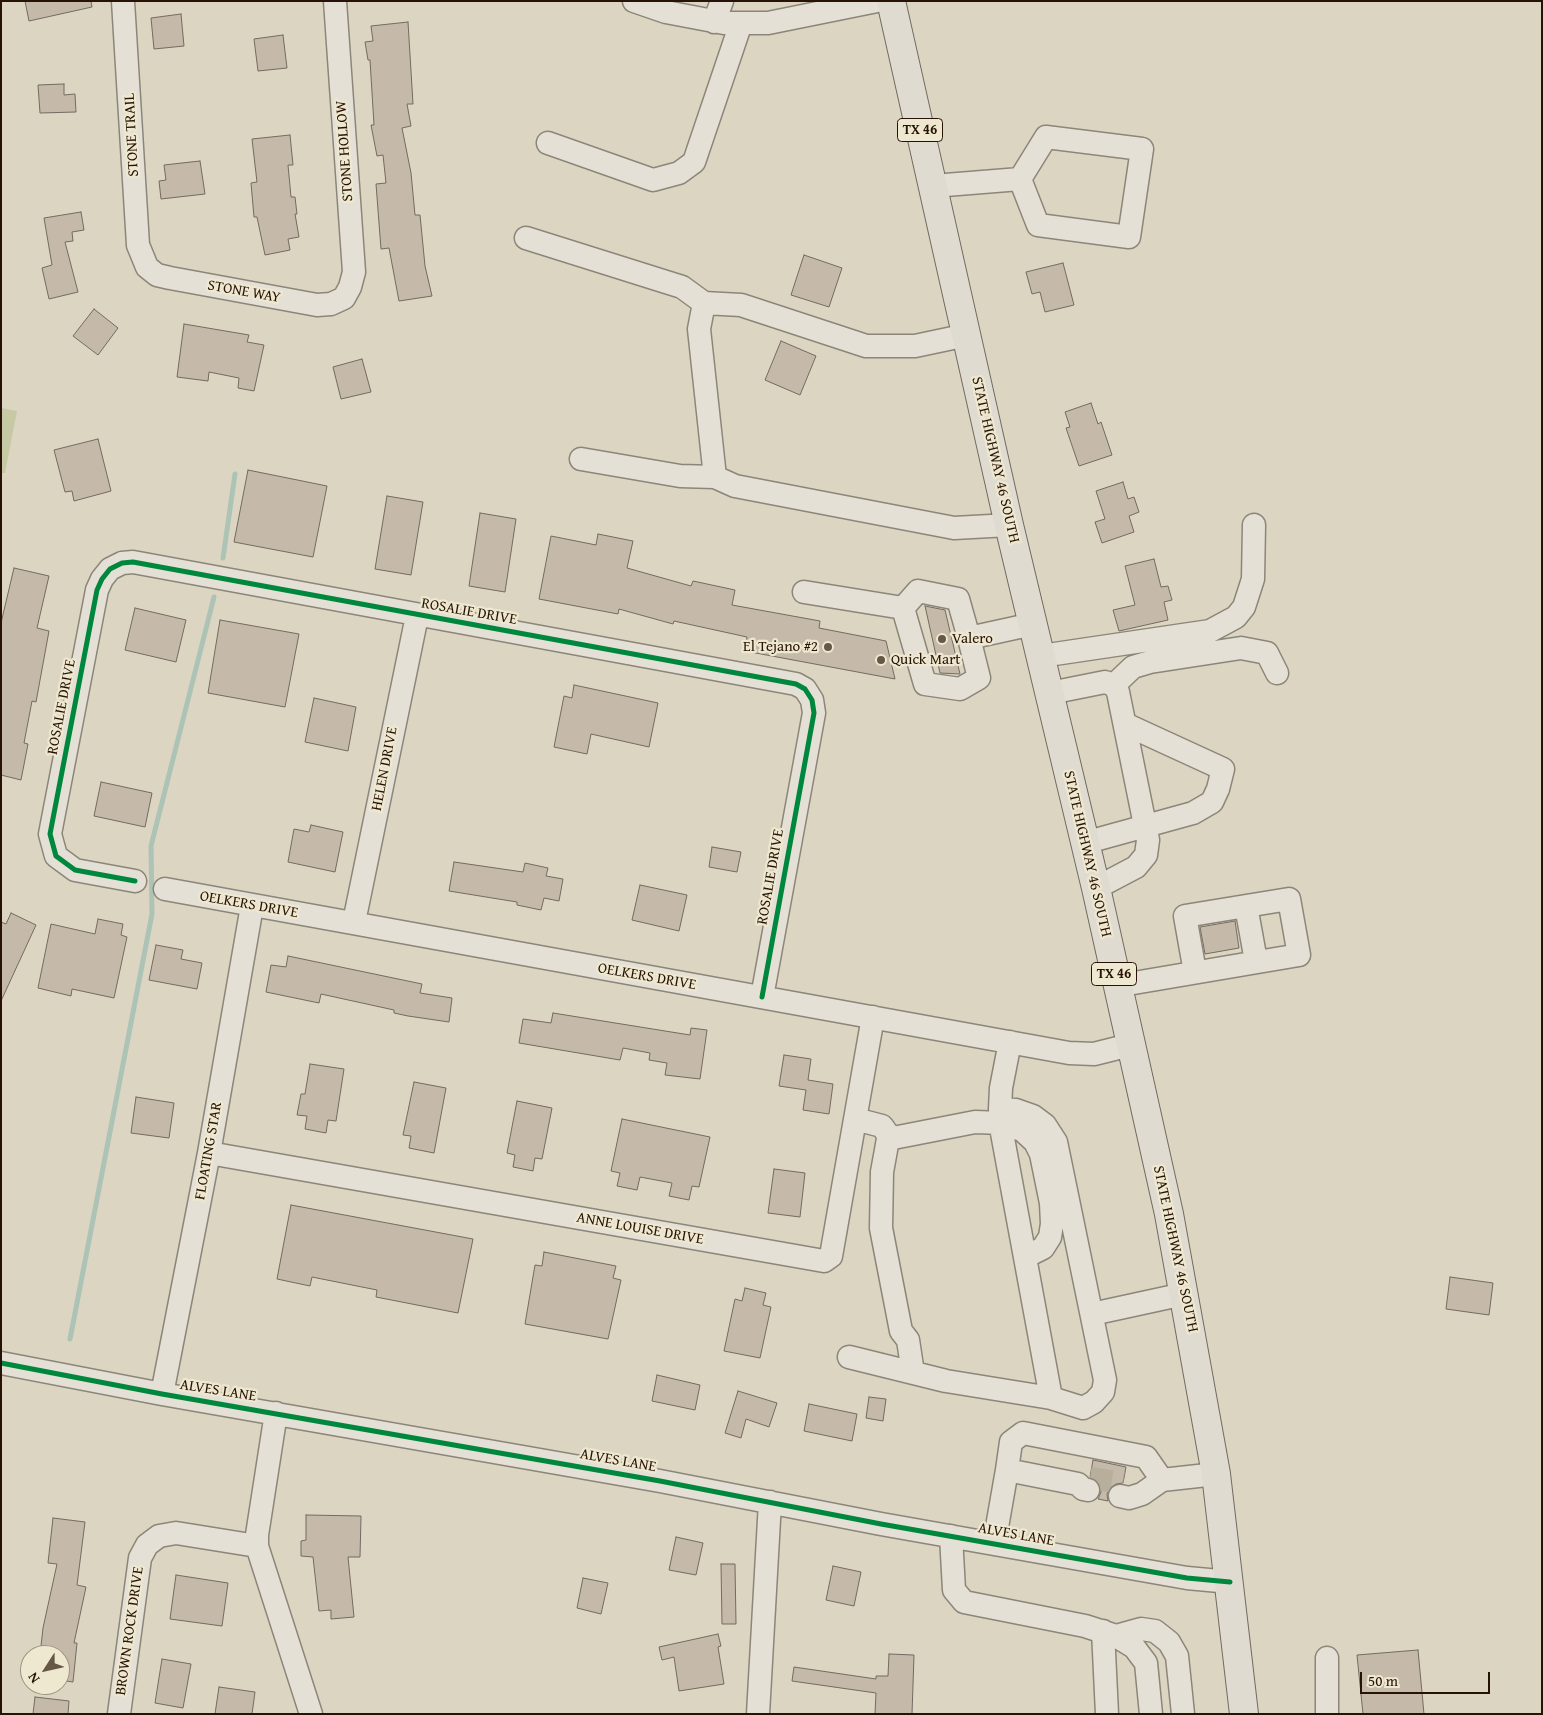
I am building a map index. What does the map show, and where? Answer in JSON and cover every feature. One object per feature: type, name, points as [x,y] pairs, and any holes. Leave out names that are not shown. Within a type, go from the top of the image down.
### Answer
[{"type":"main road","name":"STATE HIGHWAY 46 SOUTH","points":[[891,1],[1009,525],[1096,888],[1116,986],[1169,1214],[1216,1474],[1244,1714]]},
{"type":"street","name":"STONE TRAIL","points":[[123,1],[138,245],[147,266]]},
{"type":"street","name":"STONE HOLLOW","points":[[335,1],[354,272],[344,298]]},
{"type":"street","points":[[634,1],[666,12],[718,11],[741,23],[768,23],[877,1]]},
{"type":"street","points":[[548,143],[653,180],[679,174],[694,162],[741,23]]},
{"type":"street","points":[[1046,136],[1142,149],[1129,237],[1038,225],[1020,179],[1046,136]]},
{"type":"street","points":[[933,186],[1020,179]]},
{"type":"street","points":[[526,238],[682,287],[704,303],[741,305],[866,346],[915,346],[967,336]]},
{"type":"street","name":"STONE WAY","points":[[147,266],[157,275],[170,278],[318,305],[331,304],[344,298]]},
{"type":"street","points":[[704,303],[699,329],[715,477]]},
{"type":"street","points":[[581,459],[680,476],[715,477],[735,486],[954,528],[1009,525]]},
{"type":"street","points":[[1041,656],[1210,631],[1236,617],[1244,607],[1253,579],[1254,525]]},
{"type":"street","name":"ROSALIE DRIVE","points":[[135,881],[75,870],[56,856],[50,834],[98,590],[102,579],[110,569],[122,563],[133,562],[416,616],[796,684],[805,689],[812,700],[814,713],[762,997]]},
{"type":"street","points":[[918,591],[958,599],[979,678],[960,689],[926,684],[903,608],[918,591]]},
{"type":"street","points":[[804,592],[903,608]]},
{"type":"street","name":"HELEN DRIVE","points":[[354,922],[416,616]]},
{"type":"street","points":[[969,638],[1034,624]]},
{"type":"street","points":[[1114,684],[1133,667],[1150,662],[1240,648],[1266,653],[1277,673]]},
{"type":"street","points":[[1050,693],[1105,682],[1114,684]]},
{"type":"street","points":[[1096,888],[1136,867],[1146,854],[1148,840],[1125,724],[1114,684]]},
{"type":"street","points":[[1084,843],[1193,813],[1212,802],[1218,789],[1223,769],[1125,724]]},
{"type":"street","name":"OELKERS DRIVE","points":[[165,890],[354,922],[622,974],[762,997],[1081,1055],[1130,1045]]},
{"type":"street","points":[[1116,986],[1299,955],[1289,899],[1185,916],[1195,972]]},
{"type":"street","name":"FLOATING STAR","points":[[162,1394],[209,1153],[252,906]]},
{"type":"street","points":[[1246,906],[1256,961]]},
{"type":"street","name":"ANNE LOUISE DRIVE","points":[[209,1153],[824,1261],[830,1256],[873,1018]]},
{"type":"street","points":[[1010,1042],[1001,1088],[1001,1116],[1051,1398]]},
{"type":"street","points":[[849,1357],[946,1381],[1051,1398],[1082,1408],[1094,1402],[1103,1392],[1105,1380],[1056,1142],[1045,1125],[1033,1116],[1016,1110],[1001,1116],[975,1122],[888,1139]]},
{"type":"street","points":[[1001,1116],[1022,1130],[1035,1142],[1041,1154],[1051,1203],[1050,1237],[1043,1248],[1025,1257]]},
{"type":"street","points":[[855,1119],[882,1126],[888,1139],[882,1172],[883,1208],[895,1230],[909,1300],[914,1329],[908,1340],[914,1373]]},
{"type":"street","points":[[1092,1314],[1184,1294]]},
{"type":"street","name":"ALVES LANE","points":[[1,1363],[162,1394],[770,1502],[994,1544],[1187,1578],[1230,1582]]},
{"type":"street","points":[[276,1413],[257,1535],[257,1546],[311,1714]]},
{"type":"street","points":[[994,1544],[1011,1442],[1023,1433],[1146,1457],[1162,1480]]},
{"type":"street","points":[[1007,1470],[1085,1484]]},
{"type":"street","points":[[1127,1491],[1142,1494],[1162,1480],[1216,1474]]},
{"type":"street","points":[[758,1714],[770,1502]]},
{"type":"street","name":"BROWN ROCK DRIVE","points":[[119,1714],[140,1558],[147,1545],[159,1536],[176,1533],[257,1546]]},
{"type":"street","points":[[952,1536],[954,1590],[964,1602],[1085,1626],[1110,1634],[1134,1648],[1146,1663],[1151,1714]]},
{"type":"street","points":[[1110,1634],[1141,1628],[1155,1631],[1168,1642],[1177,1656],[1183,1714]]},
{"type":"street","points":[[1107,1714],[1110,1634]]},
{"type":"street","points":[[1326,1714],[1327,1658]]},
{"type":"green space","points":[[1,408],[17,411],[5,473],[1,473]]},
{"type":"building","points":[[25,1],[91,1],[92,7],[29,21]]},
{"type":"building","points":[[181,14],[184,46],[154,49],[151,18]]},
{"type":"building","points":[[408,22],[413,104],[407,104],[411,126],[402,128],[411,173],[415,215],[420,215],[425,266],[432,296],[399,301],[389,248],[381,249],[376,184],[386,183],[383,155],[377,156],[371,125],[374,125],[370,60],[368,60],[365,42],[373,41],[371,26]]},
{"type":"building","points":[[283,35],[287,68],[258,71],[254,39]]},
{"type":"building","points":[[64,84],[64,95],[75,94],[76,112],[40,113],[38,85]]},
{"type":"building","points":[[290,135],[293,165],[288,165],[291,197],[295,197],[297,214],[295,214],[299,237],[288,239],[290,250],[265,255],[257,217],[254,217],[251,183],[257,182],[252,139]]},
{"type":"building","points":[[200,161],[205,194],[161,199],[159,181],[166,180],[164,165]]},
{"type":"building","points":[[81,212],[84,230],[72,232],[73,241],[65,242],[78,292],[49,299],[42,268],[52,265],[44,218]]},
{"type":"building","points":[[804,255],[842,268],[829,307],[791,295]]},
{"type":"building","points":[[1063,263],[1074,305],[1045,312],[1040,292],[1032,294],[1026,272]]},
{"type":"building","points":[[94,309],[118,328],[98,355],[73,336]]},
{"type":"building","points":[[184,324],[249,335],[247,342],[264,345],[254,391],[238,388],[239,378],[209,372],[208,381],[177,377]]},
{"type":"building","points":[[781,341],[816,356],[800,395],[765,380]]},
{"type":"building","points":[[362,359],[371,392],[341,399],[333,367]]},
{"type":"building","points":[[1091,403],[1098,424],[1101,422],[1112,455],[1079,466],[1066,428],[1070,427],[1065,412]]},
{"type":"building","points":[[98,439],[111,491],[74,501],[72,491],[65,492],[54,450]]},
{"type":"building","points":[[248,470],[327,486],[313,557],[234,542]]},
{"type":"building","points":[[1123,482],[1128,499],[1134,497],[1139,512],[1129,516],[1134,532],[1102,543],[1095,522],[1105,519],[1096,491]]},
{"type":"building","points":[[387,496],[423,502],[411,575],[375,569]]},
{"type":"building","points":[[480,513],[516,519],[505,592],[469,586]]},
{"type":"building","points":[[598,534],[633,541],[627,568],[691,586],[693,581],[735,590],[732,605],[820,621],[819,628],[886,641],[895,679],[745,651],[747,637],[674,621],[673,624],[619,609],[618,614],[539,599],[551,536],[596,545]]},
{"type":"building","points":[[1154,559],[1161,587],[1168,586],[1172,600],[1164,602],[1168,620],[1119,631],[1113,610],[1135,605],[1125,566]]},
{"type":"building","points":[[14,568],[49,576],[37,628],[49,631],[36,702],[32,701],[24,743],[28,744],[21,780],[1,775],[1,623]]},
{"type":"building","name":"Valero","points":[[925,606],[945,610],[960,674],[940,673]]},
{"type":"building","points":[[135,608],[186,620],[176,662],[125,650]]},
{"type":"building","points":[[220,620],[299,634],[285,707],[208,693]]},
{"type":"building","points":[[574,685],[658,703],[649,747],[591,734],[587,754],[554,747],[564,696],[572,698]]},
{"type":"building","points":[[314,698],[356,707],[348,751],[305,742]]},
{"type":"building","points":[[101,782],[152,793],[145,827],[94,816]]},
{"type":"building","points":[[311,825],[343,832],[335,872],[288,862],[294,829],[309,832]]},
{"type":"building","points":[[712,847],[741,852],[737,872],[709,867]]},
{"type":"building","points":[[454,862],[523,872],[525,863],[548,868],[546,876],[563,879],[559,901],[544,898],[541,910],[517,905],[517,902],[449,891]]},
{"type":"building","points":[[640,885],[687,895],[679,931],[632,920]]},
{"type":"building","points":[[11,913],[36,925],[1,1001],[1,922],[6,924]]},
{"type":"building","points":[[98,919],[123,924],[121,935],[127,937],[114,998],[72,989],[71,996],[38,988],[51,924],[95,934]]},
{"type":"building","points":[[1235,921],[1239,948],[1205,954],[1200,927]]},
{"type":"building","points":[[156,945],[183,950],[181,959],[202,963],[197,989],[149,980]]},
{"type":"building","points":[[288,956],[422,984],[420,993],[452,998],[449,1022],[394,1013],[394,1010],[321,994],[319,1003],[266,992],[271,965],[286,967]]},
{"type":"building","points":[[553,1013],[690,1035],[691,1028],[707,1030],[700,1079],[665,1075],[667,1063],[649,1060],[650,1053],[623,1048],[620,1060],[519,1043],[523,1019],[551,1023]]},
{"type":"building","points":[[784,1055],[811,1059],[808,1080],[833,1084],[829,1114],[803,1110],[806,1090],[779,1086]]},
{"type":"building","points":[[310,1064],[344,1069],[336,1121],[328,1120],[326,1133],[305,1129],[307,1116],[297,1115],[301,1094],[305,1094]]},
{"type":"building","points":[[414,1082],[446,1088],[434,1153],[409,1148],[411,1136],[403,1135]]},
{"type":"building","points":[[136,1097],[174,1103],[169,1138],[131,1133]]},
{"type":"building","points":[[517,1101],[552,1108],[542,1159],[535,1158],[533,1171],[513,1167],[515,1155],[507,1153]]},
{"type":"building","points":[[622,1119],[710,1137],[699,1187],[692,1186],[689,1200],[669,1196],[672,1183],[640,1177],[637,1190],[617,1186],[620,1173],[611,1171]]},
{"type":"building","points":[[774,1169],[805,1173],[800,1217],[768,1213]]},
{"type":"building","points":[[291,1205],[473,1239],[458,1313],[376,1297],[377,1290],[312,1277],[310,1286],[277,1279]]},
{"type":"building","points":[[544,1252],[616,1266],[613,1278],[621,1280],[608,1339],[525,1324],[535,1265],[542,1266]]},
{"type":"building","points":[[1450,1277],[1493,1283],[1489,1315],[1446,1309]]},
{"type":"building","points":[[745,1288],[766,1293],[763,1305],[771,1307],[760,1358],[724,1351],[735,1299],[742,1301]]},
{"type":"building","points":[[657,1375],[700,1385],[695,1410],[652,1401]]},
{"type":"building","points":[[738,1391],[777,1403],[769,1427],[746,1419],[741,1438],[725,1433]]},
{"type":"building","points":[[869,1397],[886,1399],[883,1421],[866,1418]]},
{"type":"building","points":[[809,1404],[857,1414],[852,1441],[804,1431]]},
{"type":"building","points":[[1093,1460],[1126,1467],[1123,1483],[1116,1484],[1110,1488],[1107,1494],[1108,1501],[1098,1499],[1101,1492],[1100,1485],[1090,1477]]},
{"type":"building","points":[[306,1515],[361,1516],[360,1557],[348,1557],[354,1617],[331,1619],[331,1610],[319,1611],[313,1557],[301,1556],[301,1541],[306,1540]]},
{"type":"building","points":[[53,1518],[85,1522],[77,1585],[86,1587],[74,1643],[77,1643],[73,1682],[70,1682],[70,1645],[41,1645],[57,1564],[48,1563]]},
{"type":"building","points":[[676,1537],[703,1543],[696,1575],[669,1570]]},
{"type":"building","points":[[721,1564],[735,1564],[736,1624],[722,1624]]},
{"type":"building","points":[[833,1566],[861,1572],[854,1606],[826,1600]]},
{"type":"building","points":[[176,1575],[228,1583],[222,1626],[170,1619]]},
{"type":"building","points":[[583,1578],[608,1583],[601,1614],[577,1608]]},
{"type":"building","points":[[718,1634],[721,1646],[718,1647],[724,1684],[679,1691],[674,1657],[662,1660],[659,1647]]},
{"type":"building","points":[[1418,1650],[1424,1714],[1363,1714],[1357,1655]]},
{"type":"building","points":[[889,1654],[914,1655],[912,1714],[875,1714],[876,1693],[792,1681],[794,1667],[876,1679],[876,1676],[888,1676]]},
{"type":"building","points":[[162,1659],[191,1664],[183,1708],[155,1703]]},
{"type":"building","points":[[219,1687],[255,1692],[252,1714],[215,1714]]},
{"type":"building","points":[[35,1697],[69,1701],[68,1714],[33,1714]]},
{"type":"waterway","points":[[223,558],[235,474]]},
{"type":"waterway","points":[[70,1339],[152,914],[151,846],[214,597]]},
{"type":"tunnel","points":[[1090,1478],[1123,1483]]},
{"type":"cycle path","points":[[135,881],[75,870],[56,856],[50,834],[97,590],[102,579],[110,569],[122,563],[133,562],[796,684],[805,689],[812,700],[814,713],[762,997]]},
{"type":"cycle path","points":[[1,1363],[162,1394],[660,1481],[881,1524],[1187,1578],[1230,1582]]},
{"type":"place","name":"Valero","points":[[942,639]]},
{"type":"place","name":"El Tejano #2","points":[[828,647]]},
{"type":"place","name":"Quick Mart","points":[[881,660]]}]
